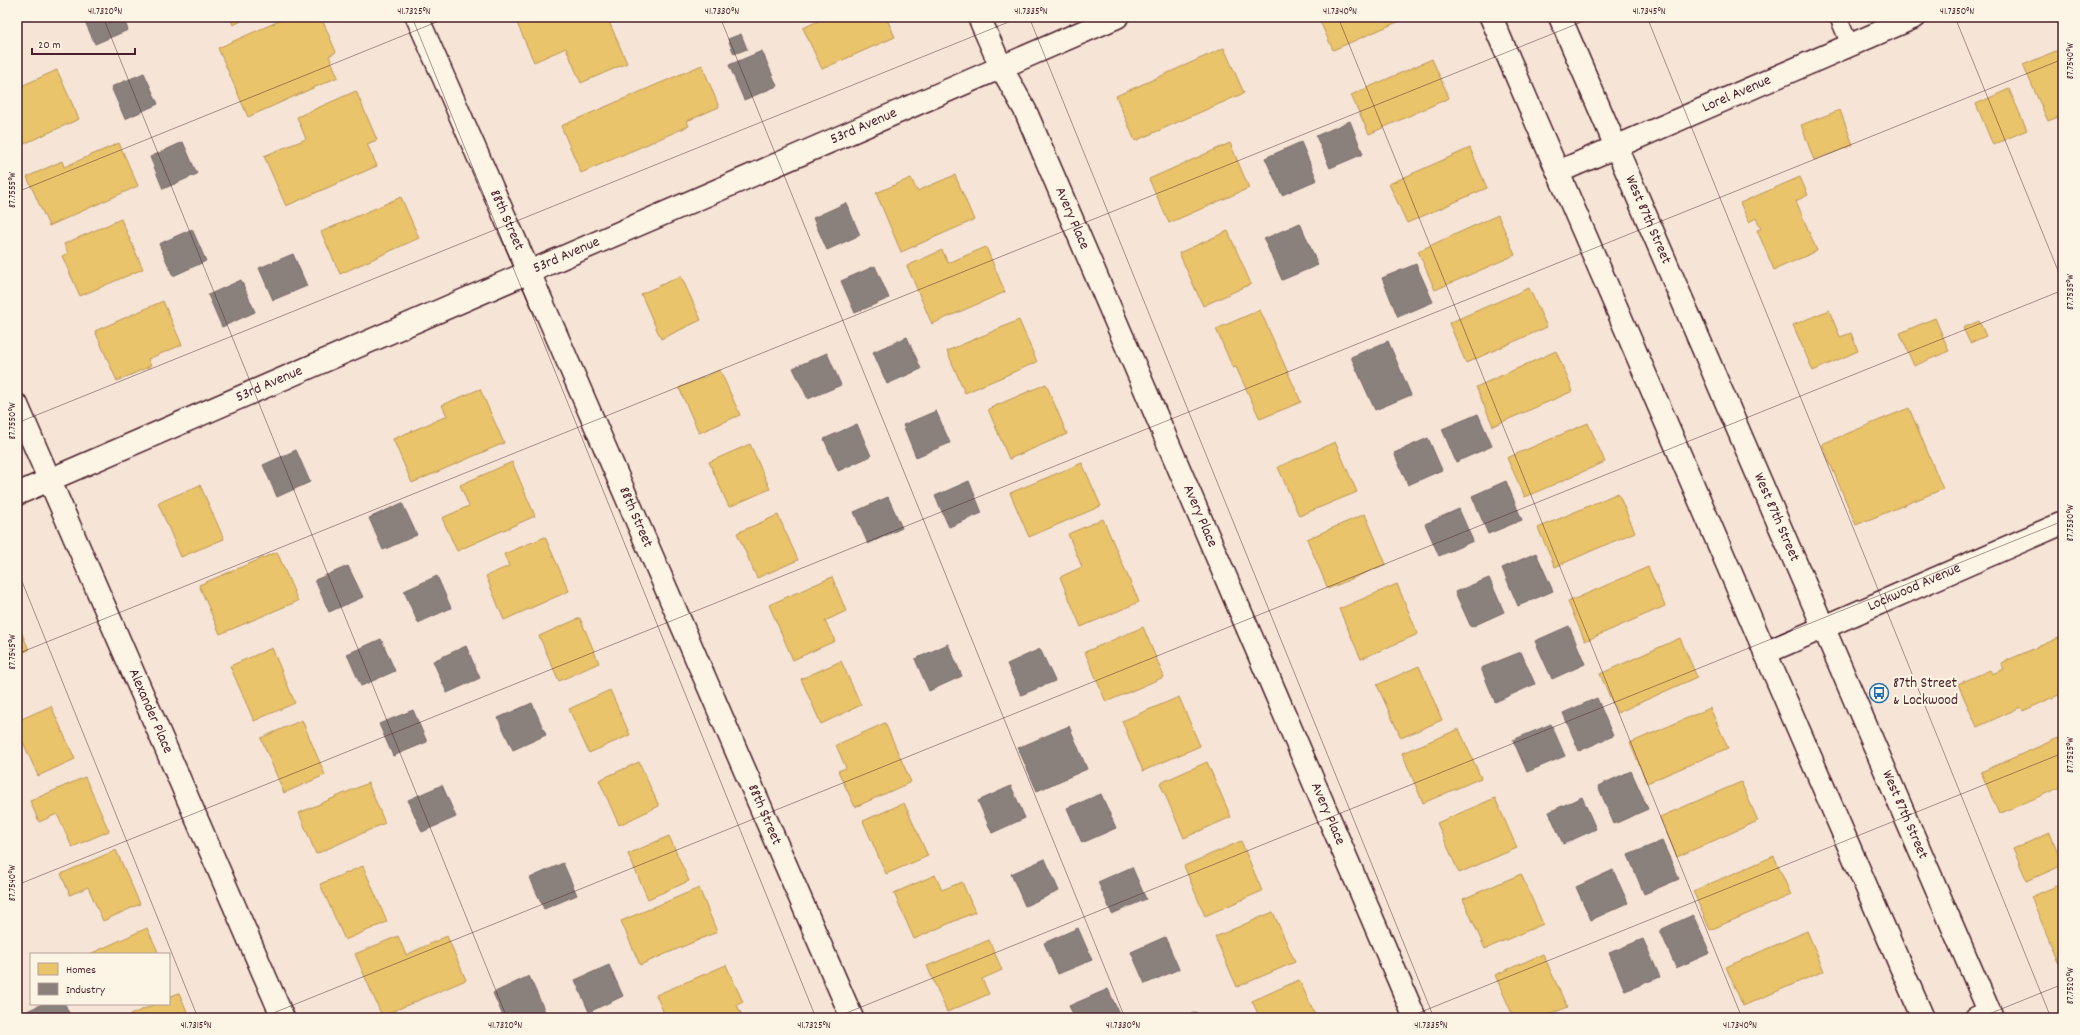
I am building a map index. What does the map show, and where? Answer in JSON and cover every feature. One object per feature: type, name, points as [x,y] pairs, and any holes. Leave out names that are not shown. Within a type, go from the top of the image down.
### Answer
[{"type":"street","name":"88th Street","points":[[417,17],[530,272],[852,1018]]},
{"type":"street","name":"Avery Place","points":[[979,17],[1001,67],[1028,117],[1415,1018]]},
{"type":"street","name":"53rd Avenue","points":[[17,494],[1117,17]]},
{"type":"street","points":[[1491,17],[1923,1018]]},
{"type":"street","name":"West 87th Street","points":[[1560,17],[1617,146],[1823,628],[1986,1016]]},
{"type":"street","name":"Lorel Avenue","points":[[1558,172],[1915,17]]},
{"type":"street","name":"Alexander Place","points":[[17,405],[283,1018]]},
{"type":"street","name":"Lockwood Avenue","points":[[1765,653],[2063,523]]},
{"type":"lane","points":[[1838,17],[1850,45]]},
{"type":"building: Homes","points":[[230,17],[250,17],[233,25]]},
{"type":"building: Homes","points":[[288,17],[321,17],[336,52],[329,56],[338,77],[248,117],[218,48]]},
{"type":"building: Homes","points":[[532,17],[607,17],[627,63],[581,83],[566,48],[534,62],[517,23]]},
{"type":"building: Homes","points":[[827,17],[886,17],[895,37],[822,69],[803,28]]},
{"type":"building: Homes","points":[[1318,17],[1409,17],[1333,50]]},
{"type":"building: Homes","points":[[1659,17],[1671,17],[1661,21]]},
{"type":"building: Homes","points":[[1224,48],[1244,93],[1135,141],[1116,96]]},
{"type":"building: Homes","points":[[2063,48],[2063,115],[2048,121],[2023,65]]},
{"type":"building: Homes","points":[[1432,59],[1449,98],[1369,134],[1351,95]]},
{"type":"building: Homes","points":[[702,65],[719,107],[687,121],[689,126],[581,173],[561,126]]},
{"type":"building: Homes","points":[[57,70],[79,119],[17,147],[17,88]]},
{"type":"building: Homes","points":[[2009,89],[2027,130],[1993,145],[1976,104]]},
{"type":"building: Homes","points":[[356,91],[377,140],[367,144],[377,166],[286,206],[264,156],[306,139],[297,117]]},
{"type":"building: Homes","points":[[1840,110],[1853,145],[1814,160],[1801,125]]},
{"type":"building: Homes","points":[[119,143],[138,186],[49,226],[27,177],[62,161],[64,167]]},
{"type":"building: Homes","points":[[1230,143],[1249,188],[1169,223],[1149,179]]},
{"type":"building: Homes","points":[[1470,148],[1487,188],[1407,223],[1389,184]]},
{"type":"building: Homes","points":[[955,175],[974,220],[901,252],[876,193],[911,178],[917,191]]},
{"type":"building: Homes","points":[[1800,177],[1808,195],[1796,201],[1817,251],[1774,270],[1757,230],[1761,229],[1756,218],[1749,222],[1740,203]]},
{"type":"building: Homes","points":[[401,197],[419,238],[340,274],[321,232]]},
{"type":"building: Homes","points":[[1498,215],[1515,255],[1435,290],[1418,251]]},
{"type":"building: Homes","points":[[121,219],[143,269],[80,296],[62,256],[68,253],[64,244]]},
{"type":"building: Homes","points":[[1228,231],[1251,284],[1203,306],[1179,253]]},
{"type":"building: Homes","points":[[986,247],[1005,292],[932,324],[907,266],[942,250],[948,263]]},
{"type":"building: Homes","points":[[681,276],[701,320],[661,339],[641,294]]},
{"type":"building: Homes","points":[[1529,288],[1547,327],[1466,363],[1449,323]]},
{"type":"building: Homes","points":[[163,301],[182,345],[148,359],[151,366],[117,381],[95,331]]},
{"type":"building: Homes","points":[[1260,310],[1301,402],[1260,419],[1236,367],[1233,368],[1216,329]]},
{"type":"building: Homes","points":[[1829,310],[1840,337],[1851,333],[1858,351],[1813,371],[1793,325]]},
{"type":"building: Homes","points":[[1935,318],[1949,351],[1914,366],[1900,333]]},
{"type":"building: Homes","points":[[1019,320],[1037,362],[965,393],[947,351]]},
{"type":"building: Homes","points":[[1979,321],[1986,336],[1970,343],[1963,328]]},
{"type":"building: Homes","points":[[1556,351],[1573,391],[1493,426],[1476,387]]},
{"type":"building: Homes","points":[[720,370],[740,415],[699,433],[679,388]]},
{"type":"building: Homes","points":[[1046,384],[1067,434],[1009,459],[988,409]]},
{"type":"building: Homes","points":[[480,389],[504,443],[412,483],[393,439],[447,416],[442,405]]},
{"type":"building: Homes","points":[[1909,408],[1943,489],[1856,525],[1822,444]]},
{"type":"building: Homes","points":[[1588,423],[1605,462],[1525,497],[1507,458]]},
{"type":"building: Homes","points":[[1335,442],[1357,492],[1299,516],[1278,467]]},
{"type":"building: Homes","points":[[750,444],[770,489],[729,507],[709,462]]},
{"type":"building: Homes","points":[[512,462],[535,516],[457,551],[442,518],[469,506],[460,485]]},
{"type":"building: Homes","points":[[1082,463],[1101,506],[1029,537],[1010,493]]},
{"type":"building: Homes","points":[[200,485],[224,539],[181,557],[158,503]]},
{"type":"building: Homes","points":[[1618,493],[1635,532],[1555,567],[1538,528]]},
{"type":"building: Homes","points":[[1365,514],[1386,564],[1328,589],[1307,539]]},
{"type":"building: Homes","points":[[778,515],[798,560],[757,578],[737,533]]},
{"type":"building: Homes","points":[[1103,519],[1139,602],[1081,627],[1060,577],[1082,567],[1068,534]]},
{"type":"building: Homes","points":[[545,537],[569,591],[504,620],[486,576],[509,566],[504,554]]},
{"type":"building: Homes","points":[[277,552],[298,601],[220,634],[199,585]]},
{"type":"building: Homes","points":[[1648,567],[1665,606],[1585,641],[1568,602]]},
{"type":"building: Homes","points":[[832,577],[846,611],[825,621],[835,641],[793,660],[769,605]]},
{"type":"building: Homes","points":[[1397,584],[1418,634],[1361,659],[1339,609]]},
{"type":"building: Homes","points":[[580,618],[599,663],[559,681],[539,636]]},
{"type":"building: Homes","points":[[17,622],[29,650],[17,655]]},
{"type":"building: Homes","points":[[1143,627],[1164,677],[1106,702],[1085,652]]},
{"type":"building: Homes","points":[[2063,636],[2063,693],[2023,711],[2021,707],[1977,727],[1958,684],[1990,670],[1992,674],[2004,669],[2001,663]]},
{"type":"building: Homes","points":[[1680,638],[1697,677],[1617,713],[1600,674]]},
{"type":"building: Homes","points":[[272,648],[295,703],[254,721],[230,666]]},
{"type":"building: Homes","points":[[841,661],[861,705],[821,724],[801,679]]},
{"type":"building: Homes","points":[[1419,666],[1442,720],[1401,738],[1377,685]]},
{"type":"building: Homes","points":[[610,690],[630,735],[589,753],[569,709]]},
{"type":"building: Homes","points":[[1179,697],[1200,746],[1143,771],[1122,721]]},
{"type":"building: Homes","points":[[51,706],[75,759],[38,776],[23,742],[17,745],[17,721]]},
{"type":"building: Homes","points":[[1710,708],[1728,748],[1647,783],[1630,743]]},
{"type":"building: Homes","points":[[302,720],[325,775],[284,793],[261,738]]},
{"type":"building: Homes","points":[[885,723],[911,782],[855,807],[838,771],[846,768],[836,745]]},
{"type":"building: Homes","points":[[1459,729],[1481,778],[1423,803],[1402,753]]},
{"type":"building: Homes","points":[[2063,736],[2063,786],[1999,814],[1981,772]]},
{"type":"building: Homes","points":[[639,762],[659,806],[619,825],[599,780]]},
{"type":"building: Homes","points":[[1207,762],[1231,817],[1184,838],[1160,783]]},
{"type":"building: Homes","points":[[85,777],[109,831],[72,847],[57,814],[39,822],[30,801]]},
{"type":"building: Homes","points":[[1741,782],[1758,821],[1677,857],[1660,817]]},
{"type":"building: Homes","points":[[368,783],[385,823],[316,854],[299,813]]},
{"type":"building: Homes","points":[[1495,798],[1517,848],[1459,873],[1437,823]]},
{"type":"building: Homes","points":[[904,803],[928,856],[886,874],[863,821]]},
{"type":"building: Homes","points":[[2050,833],[2063,865],[2027,881],[2013,849]]},
{"type":"building: Homes","points":[[669,836],[689,881],[648,899],[628,854]]},
{"type":"building: Homes","points":[[1241,841],[1262,891],[1205,916],[1184,866]]},
{"type":"building: Homes","points":[[116,850],[140,904],[103,921],[88,887],[70,895],[61,874]]},
{"type":"building: Homes","points":[[1774,856],[1791,895],[1710,930],[1693,891]]},
{"type":"building: Homes","points":[[363,866],[387,922],[345,940],[320,884]]},
{"type":"building: Homes","points":[[1521,874],[1543,924],[1485,949],[1463,899]]},
{"type":"building: Homes","points":[[935,875],[942,890],[962,882],[975,912],[914,939],[894,893]]},
{"type":"building: Homes","points":[[2063,883],[2063,973],[2031,897]]},
{"type":"building: Homes","points":[[699,888],[717,932],[640,965],[621,921]]},
{"type":"building: Homes","points":[[1273,912],[1295,962],[1237,987],[1215,937]]},
{"type":"building: Homes","points":[[147,928],[159,953],[92,953]]},
{"type":"building: Homes","points":[[1807,931],[1824,971],[1743,1006],[1726,967]]},
{"type":"building: Homes","points":[[398,936],[406,955],[447,936],[466,980],[382,1016],[355,954]]},
{"type":"building: Homes","points":[[989,940],[1002,970],[982,979],[989,994],[947,1012],[927,966]]},
{"type":"building: Homes","points":[[1543,954],[1567,1007],[1541,1018],[1514,1018],[1495,975]]},
{"type":"building: Homes","points":[[726,965],[743,1002],[737,1005],[743,1018],[666,1018],[656,995]]},
{"type":"building: Homes","points":[[1299,980],[1317,1018],[1260,1018],[1252,1001]]},
{"type":"building: Homes","points":[[179,993],[190,1018],[131,1018],[130,1015],[153,1005],[170,1005],[170,997]]},
{"type":"building: Industry","points":[[83,17],[123,17],[128,30],[95,44]]},
{"type":"building: Industry","points":[[741,34],[747,49],[734,54],[728,39]]},
{"type":"building: Industry","points":[[762,51],[777,86],[744,100],[729,65]]},
{"type":"building: Industry","points":[[144,73],[158,104],[125,119],[111,87]]},
{"type":"building: Industry","points":[[1350,121],[1363,154],[1330,168],[1316,136]]},
{"type":"building: Industry","points":[[183,142],[197,174],[163,189],[150,157]]},
{"type":"building: Industry","points":[[1301,142],[1317,180],[1282,195],[1265,158]]},
{"type":"building: Industry","points":[[846,203],[860,235],[827,250],[813,218]]},
{"type":"building: Industry","points":[[1300,223],[1318,265],[1282,280],[1264,239]]},
{"type":"building: Industry","points":[[192,229],[206,261],[173,276],[159,244]]},
{"type":"building: Industry","points":[[293,254],[307,286],[273,300],[259,268]]},
{"type":"building: Industry","points":[[1416,264],[1433,302],[1398,317],[1382,278]]},
{"type":"building: Industry","points":[[875,266],[889,298],[855,313],[841,281]]},
{"type":"building: Industry","points":[[241,280],[255,312],[222,327],[208,295]]},
{"type":"building: Industry","points":[[907,337],[921,369],[887,384],[873,352]]},
{"type":"building: Industry","points":[[1388,341],[1411,395],[1375,410],[1351,357]]},
{"type":"building: Industry","points":[[827,353],[841,385],[808,399],[793,368]]},
{"type":"building: Industry","points":[[936,411],[950,443],[916,457],[903,425]]},
{"type":"building: Industry","points":[[1478,414],[1492,446],[1456,462],[1442,429]]},
{"type":"building: Industry","points":[[857,424],[871,456],[838,471],[824,439]]},
{"type":"building: Industry","points":[[1428,438],[1442,470],[1408,485],[1394,453]]},
{"type":"building: Industry","points":[[296,450],[310,482],[277,497],[263,465]]},
{"type":"building: Industry","points":[[969,481],[982,513],[949,527],[935,496]]},
{"type":"building: Industry","points":[[1506,481],[1522,520],[1488,534],[1472,496]]},
{"type":"building: Industry","points":[[888,497],[902,528],[868,544],[854,512]]},
{"type":"building: Industry","points":[[402,503],[417,535],[383,550],[369,518]]},
{"type":"building: Industry","points":[[1459,509],[1473,541],[1439,556],[1425,524]]},
{"type":"building: Industry","points":[[1536,553],[1553,591],[1518,606],[1502,568]]},
{"type":"building: Industry","points":[[348,566],[363,597],[329,612],[315,580]]},
{"type":"building: Industry","points":[[437,576],[451,608],[418,623],[404,591]]},
{"type":"building: Industry","points":[[1489,578],[1504,612],[1471,627],[1455,592]]},
{"type":"building: Industry","points":[[1569,626],[1585,664],[1552,679],[1535,641]]},
{"type":"building: Industry","points":[[381,639],[395,671],[361,686],[347,654]]},
{"type":"building: Industry","points":[[948,644],[962,676],[929,691],[915,659]]},
{"type":"building: Industry","points":[[466,646],[480,678],[447,693],[433,661]]},
{"type":"building: Industry","points":[[1040,649],[1055,681],[1021,695],[1007,664]]},
{"type":"building: Industry","points":[[1521,652],[1535,684],[1495,702],[1481,668]]},
{"type":"building: Industry","points":[[1597,698],[1613,736],[1579,751],[1563,713]]},
{"type":"building: Industry","points":[[532,703],[546,735],[513,750],[498,718]]},
{"type":"building: Industry","points":[[413,710],[427,742],[393,756],[379,724]]},
{"type":"building: Industry","points":[[1551,724],[1565,756],[1527,772],[1513,740]]},
{"type":"building: Industry","points":[[1069,726],[1087,769],[1037,791],[1018,748]]},
{"type":"building: Industry","points":[[1631,771],[1648,809],[1614,824],[1598,786]]},
{"type":"building: Industry","points":[[442,785],[456,817],[422,832],[408,800]]},
{"type":"building: Industry","points":[[1011,786],[1025,818],[992,833],[978,801]]},
{"type":"building: Industry","points":[[1101,794],[1116,828],[1082,843],[1067,808]]},
{"type":"building: Industry","points":[[1582,797],[1596,829],[1563,844],[1549,812]]},
{"type":"building: Industry","points":[[1662,841],[1679,879],[1644,894],[1628,855]]},
{"type":"building: Industry","points":[[1045,859],[1059,891],[1025,906],[1011,874]]},
{"type":"building: Industry","points":[[563,863],[577,895],[544,909],[530,878]]},
{"type":"building: Industry","points":[[1132,867],[1146,899],[1112,914],[1098,882]]},
{"type":"building: Industry","points":[[1613,870],[1628,903],[1591,920],[1576,887]]},
{"type":"building: Industry","points":[[1693,915],[1710,953],[1676,968],[1660,930]]},
{"type":"building: Industry","points":[[1078,928],[1092,960],[1058,974],[1044,943]]},
{"type":"building: Industry","points":[[1165,937],[1179,969],[1145,984],[1131,952]]},
{"type":"building: Industry","points":[[1643,939],[1660,977],[1625,991],[1609,953]]},
{"type":"building: Industry","points":[[609,965],[623,996],[589,1012],[575,980]]},
{"type":"building: Industry","points":[[529,976],[548,1018],[504,1018],[493,993]]},
{"type":"building: Industry","points":[[1108,989],[1121,1018],[1075,1018],[1069,1006]]},
{"type":"building: Industry","points":[[40,1005],[65,1005],[71,1018],[28,1018],[25,1012]]},
{"type":"building: Industry","points":[[1196,1012],[1199,1018],[1183,1018]]},
{"type":"place","name":"87th Street & Lockwood","points":[[1879,693]]}]
